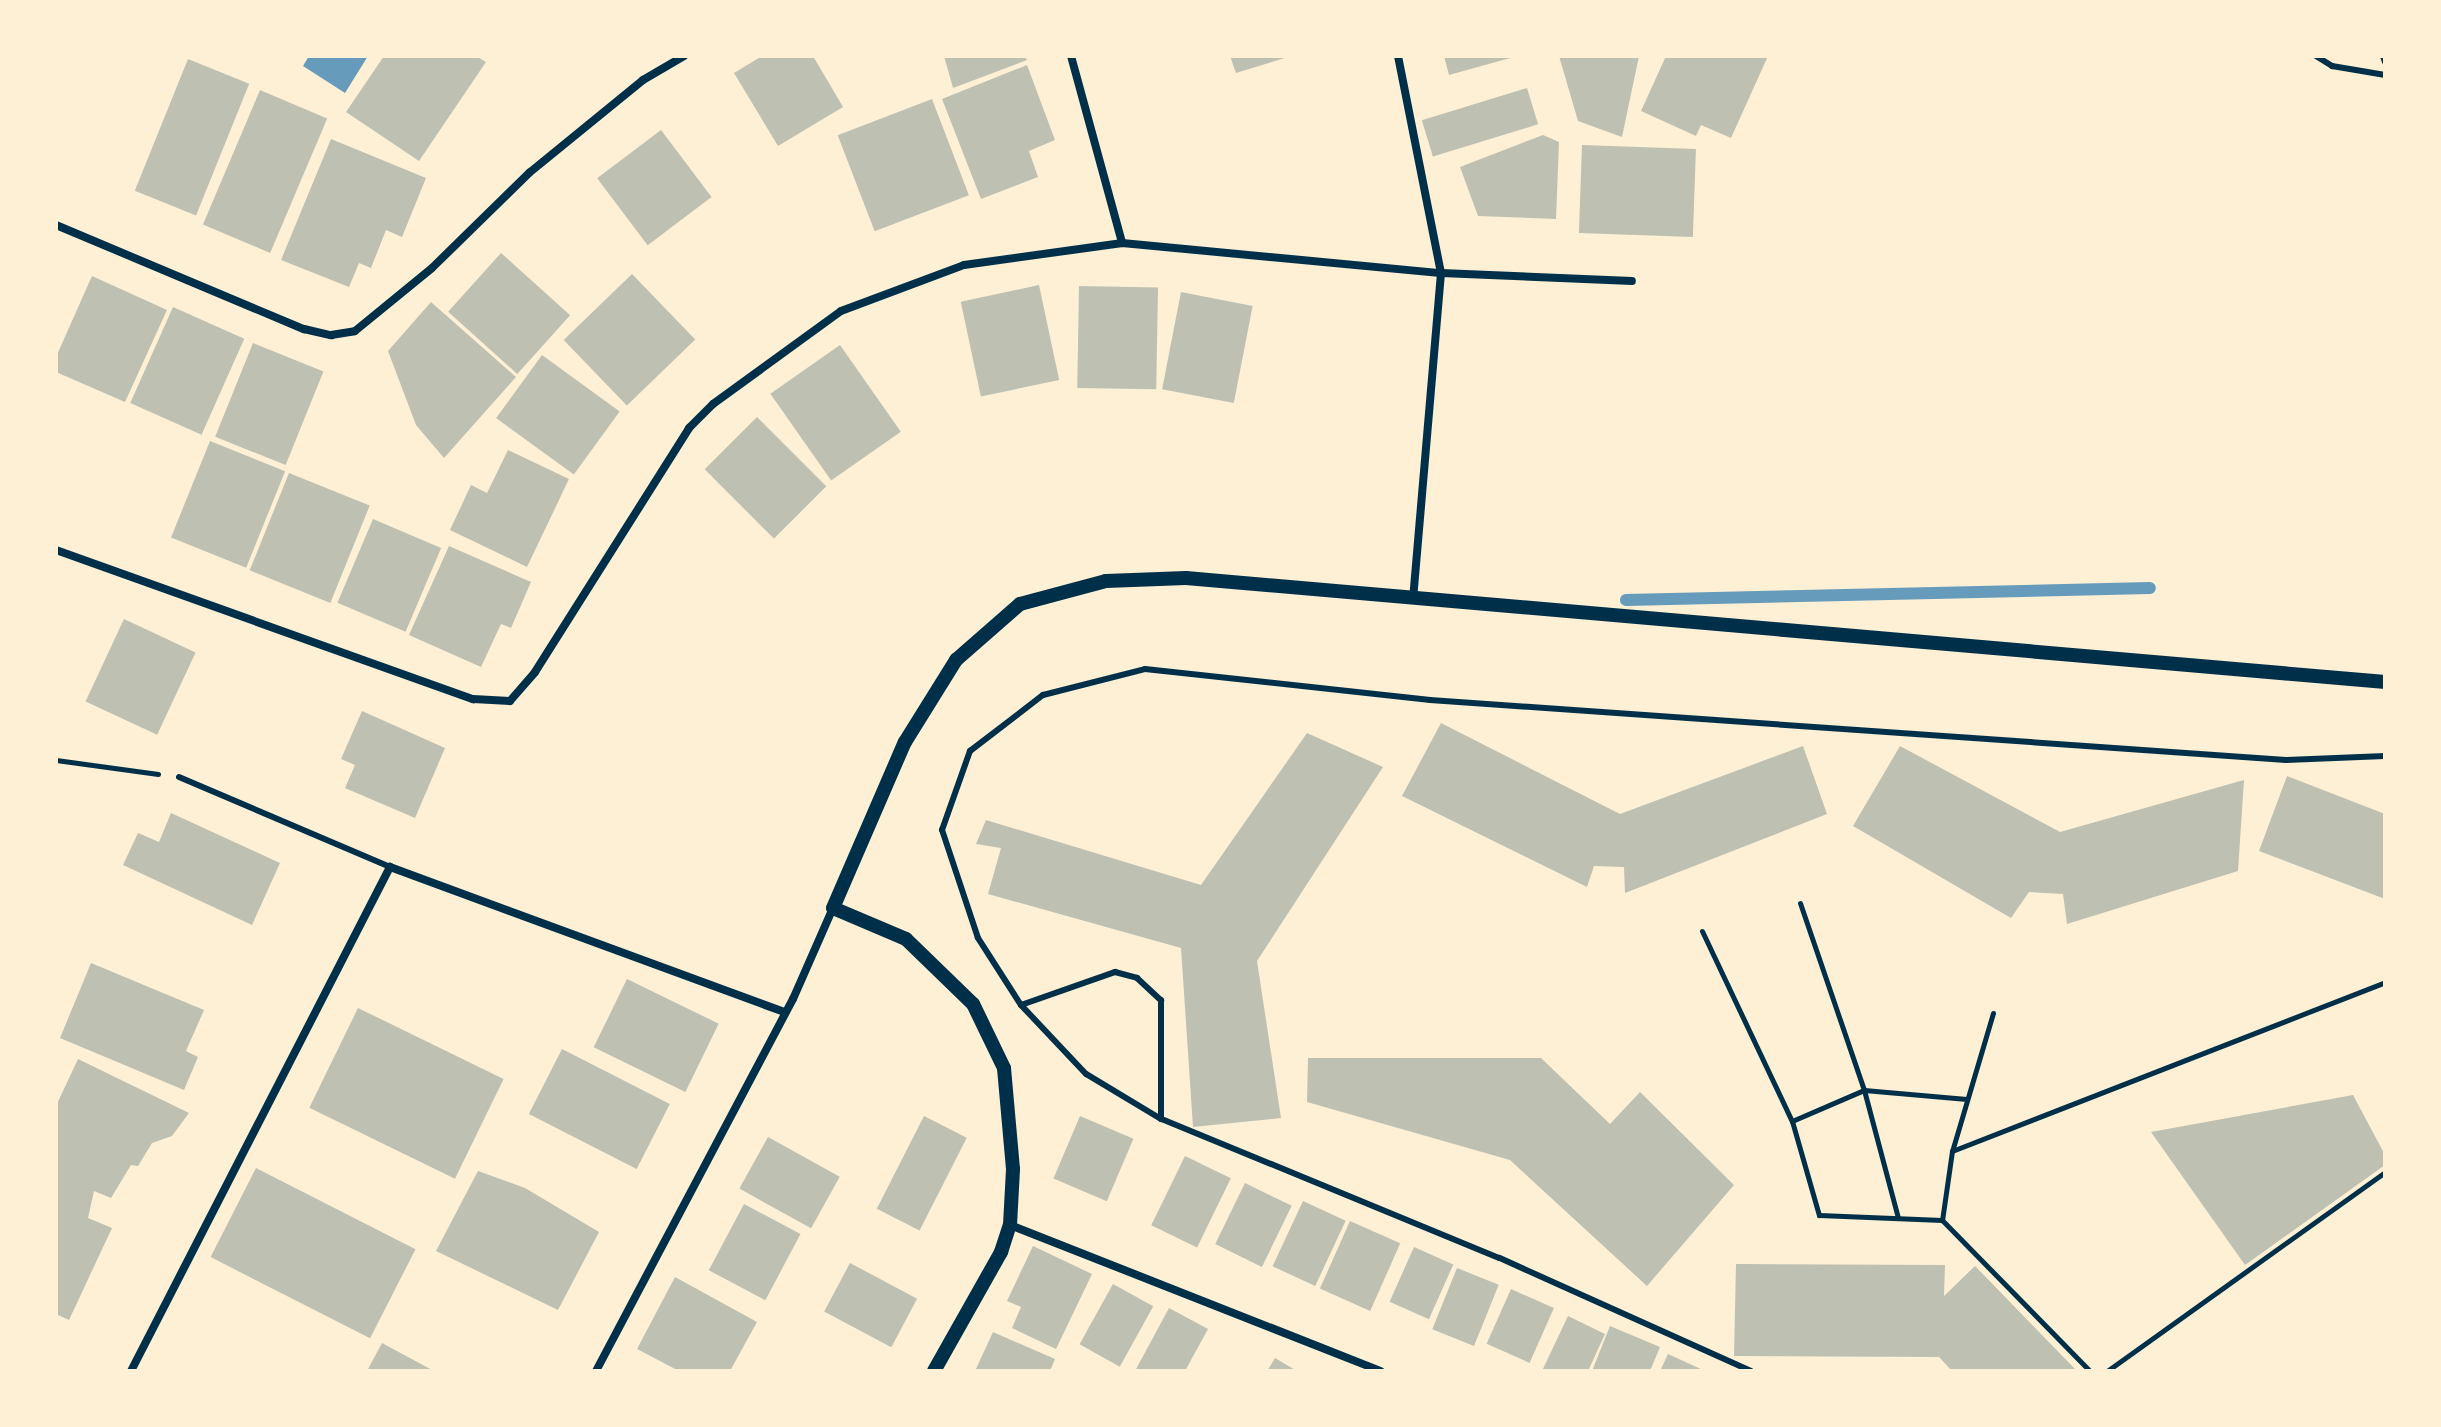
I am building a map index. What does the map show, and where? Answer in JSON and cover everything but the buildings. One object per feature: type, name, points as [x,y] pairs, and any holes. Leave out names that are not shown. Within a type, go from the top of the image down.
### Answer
[{"type":"street","points":[[56,225],[304,329],[331,335],[355,331],[432,268],[529,173],[643,80],[684,56]]},
{"type":"street","points":[[1071,56],[1122,243]]},
{"type":"street","points":[[1398,56],[1441,273],[1413,597]]},
{"type":"street","points":[[56,550],[473,699],[510,701],[535,672],[689,428],[713,404],[841,311],[964,265],[1122,243],[1441,273],[1632,281]]},
{"type":"street","points":[[596,1371],[785,1012],[905,742],[956,660],[1020,604],[1106,581],[1186,578],[2385,682]]},
{"type":"street","points":[[131,1371],[390,867],[785,1012]]},
{"type":"street","points":[[833,908],[906,939],[973,1004],[1004,1068],[1013,1169],[1010,1225],[1001,1252],[934,1371]]},
{"type":"street","points":[[1010,1225],[1380,1371]]},
{"type":"lane","points":[[2316,56],[2332,66],[2385,75]]},
{"type":"lane","points":[[2383,56],[2385,62]]},
{"type":"lane","points":[[1751,1371],[1499,1258],[1161,1119],[1086,1074],[1021,1005],[978,938],[942,830],[970,751],[1043,695],[1145,669],[1430,700],[2286,760],[2385,756]]},
{"type":"lane","points":[[179,777],[390,867]]},
{"type":"lane","points":[[1021,1005],[1090,978],[1115,972],[1137,978],[1161,1000],[1161,1119]]},
{"type":"path","points":[[56,760],[179,777]]},
{"type":"path","points":[[1800,903],[1864,1090],[1898,1218]]},
{"type":"path","points":[[1702,931],[1792,1121],[1819,1215],[1942,1220],[2090,1371]]},
{"type":"path","points":[[1952,1151],[2385,982]]},
{"type":"path","points":[[1942,1220],[1952,1151],[1993,1013]]},
{"type":"path","points":[[1792,1121],[1864,1090],[1967,1099]]},
{"type":"path","points":[[2107,1371],[2385,1172]]},
{"type":"water","points":[[309,56],[368,56],[345,93],[303,66]]},
{"type":"waterway","points":[[1626,600],[2150,588]]}]
